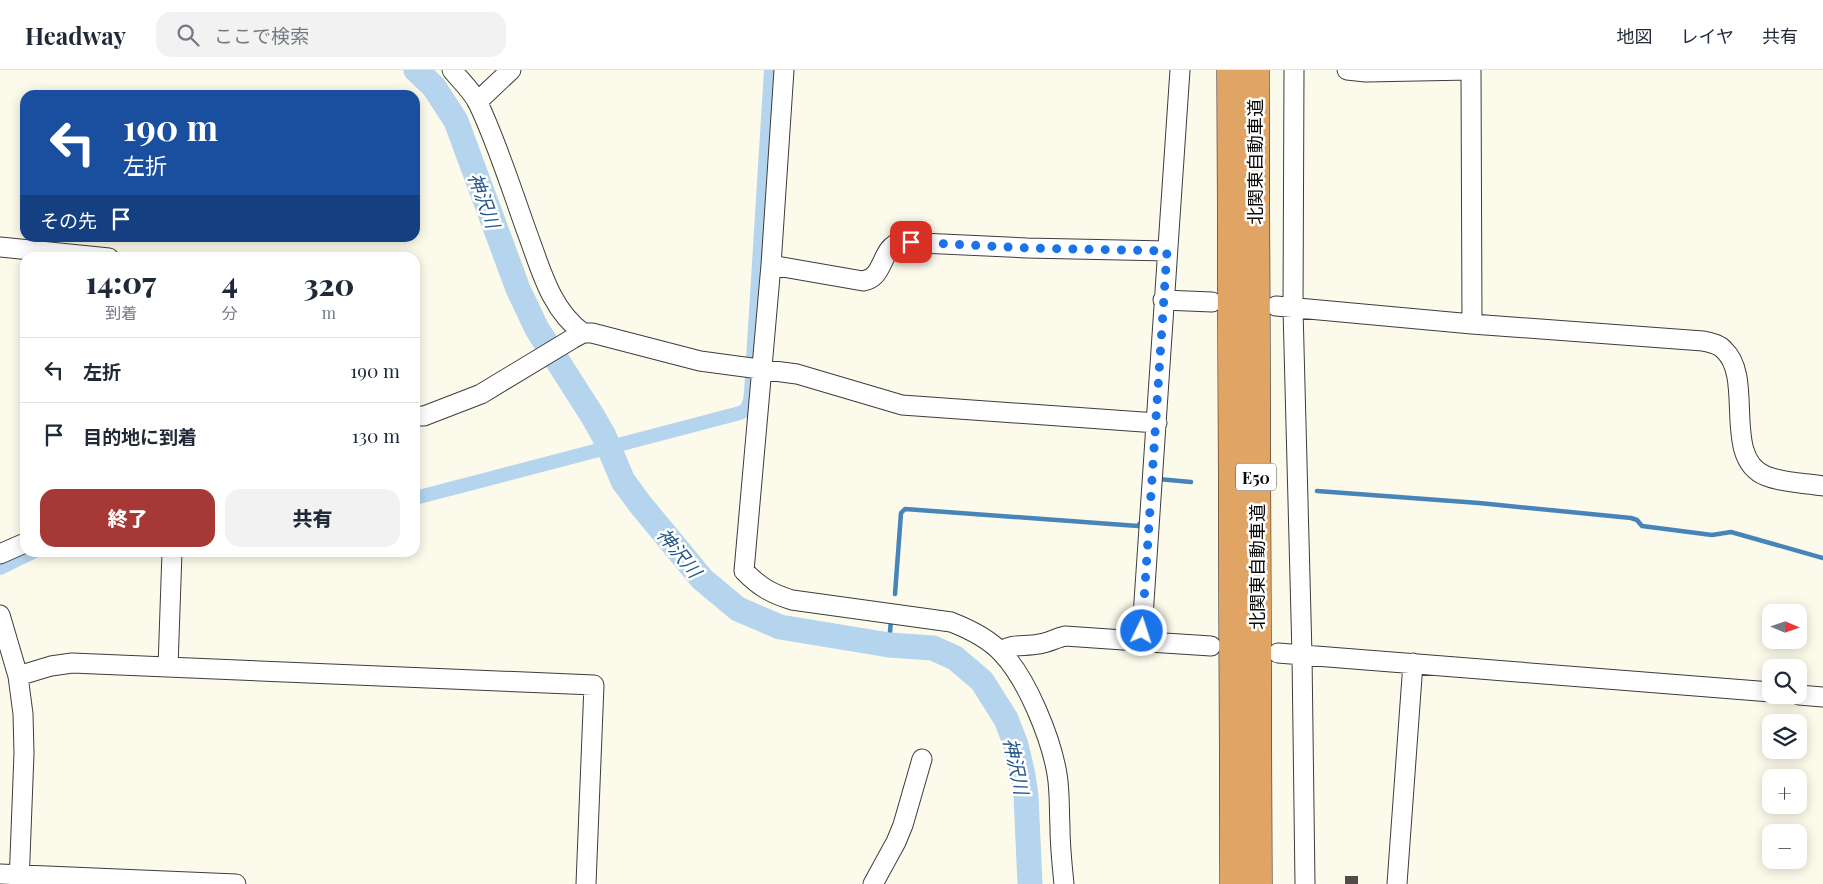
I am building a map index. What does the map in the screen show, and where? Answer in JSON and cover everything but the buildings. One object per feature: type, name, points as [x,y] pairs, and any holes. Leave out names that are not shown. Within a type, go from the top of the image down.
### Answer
[{"type":"highway","name":"北関東自動車道","points":[[1231,70],[1234,884]]},
{"type":"highway","name":"北関東自動車道","points":[[1255,70],[1258,884]]},
{"type":"street","points":[[452,70],[477,102],[495,143],[554,302],[577,336]]},
{"type":"street","points":[[477,102],[511,70]]},
{"type":"street","points":[[784,70],[771,265],[755,369],[744,571],[759,586],[774,595],[792,600],[951,622],[982,637],[1001,651],[1015,670],[1037,712],[1046,734],[1057,774],[1064,884]]},
{"type":"street","points":[[1180,70],[1142,631],[1144,639],[1149,642],[1211,646]]},
{"type":"street","points":[[1294,70],[1285,307],[1302,654],[1305,884]]},
{"type":"street","points":[[1347,70],[1366,72],[1470,70],[1472,324]]},
{"type":"street","points":[[771,265],[862,281],[868,280],[876,274],[891,247],[900,242],[1027,248],[1167,251]]},
{"type":"street","points":[[0,247],[50,252]]},
{"type":"street","points":[[1163,300],[1212,302]]},
{"type":"street","points":[[1285,307],[1472,324],[1703,341],[1716,344],[1724,348],[1736,369],[1743,444],[1751,463],[1765,476],[1823,486]]},
{"type":"street","points":[[420,416],[481,394],[577,336],[604,335],[684,358],[797,374],[902,405],[1157,423]]},
{"type":"street","points":[[0,554],[20,545]]},
{"type":"street","points":[[168,667],[172,557]]},
{"type":"street","points":[[0,616],[18,676],[23,714],[24,753],[20,879]]},
{"type":"street","points":[[1001,651],[1010,646],[1042,644],[1054,638],[1066,636],[1138,641],[1144,639]]},
{"type":"street","points":[[1278,653],[1762,691]]},
{"type":"street","points":[[18,676],[51,666],[72,663],[594,685],[586,884]]},
{"type":"street","points":[[1397,884],[1413,663]]},
{"type":"street","points":[[1807,696],[1823,697]]},
{"type":"street","points":[[873,884],[903,825],[922,759]]},
{"type":"street","points":[[0,874],[20,879],[236,884]]},
{"type":"waterway","name":"神沢川","points":[[416,70],[434,87],[456,121],[518,289],[537,329],[604,436],[623,481],[702,579],[738,609],[780,627],[889,645],[933,648],[955,658],[982,681],[1006,719],[1016,745],[1026,796],[1030,884]]},
{"type":"waterway","points":[[420,497],[746,410],[751,392],[771,70]]},
{"type":"waterway","points":[[1158,479],[1191,482]]},
{"type":"waterway","points":[[1317,491],[1479,503],[1631,518],[1637,520],[1642,526],[1712,535],[1731,532],[1823,558]]},
{"type":"waterway","points":[[895,594],[901,513],[905,509],[1138,526],[1142,521]]},
{"type":"waterway","points":[[0,568],[23,557]]},
{"type":"waterway","points":[[889,645],[891,619]]},
{"type":"route","points":[[911,242],[1027,248],[1167,251],[1142,631]]}]
